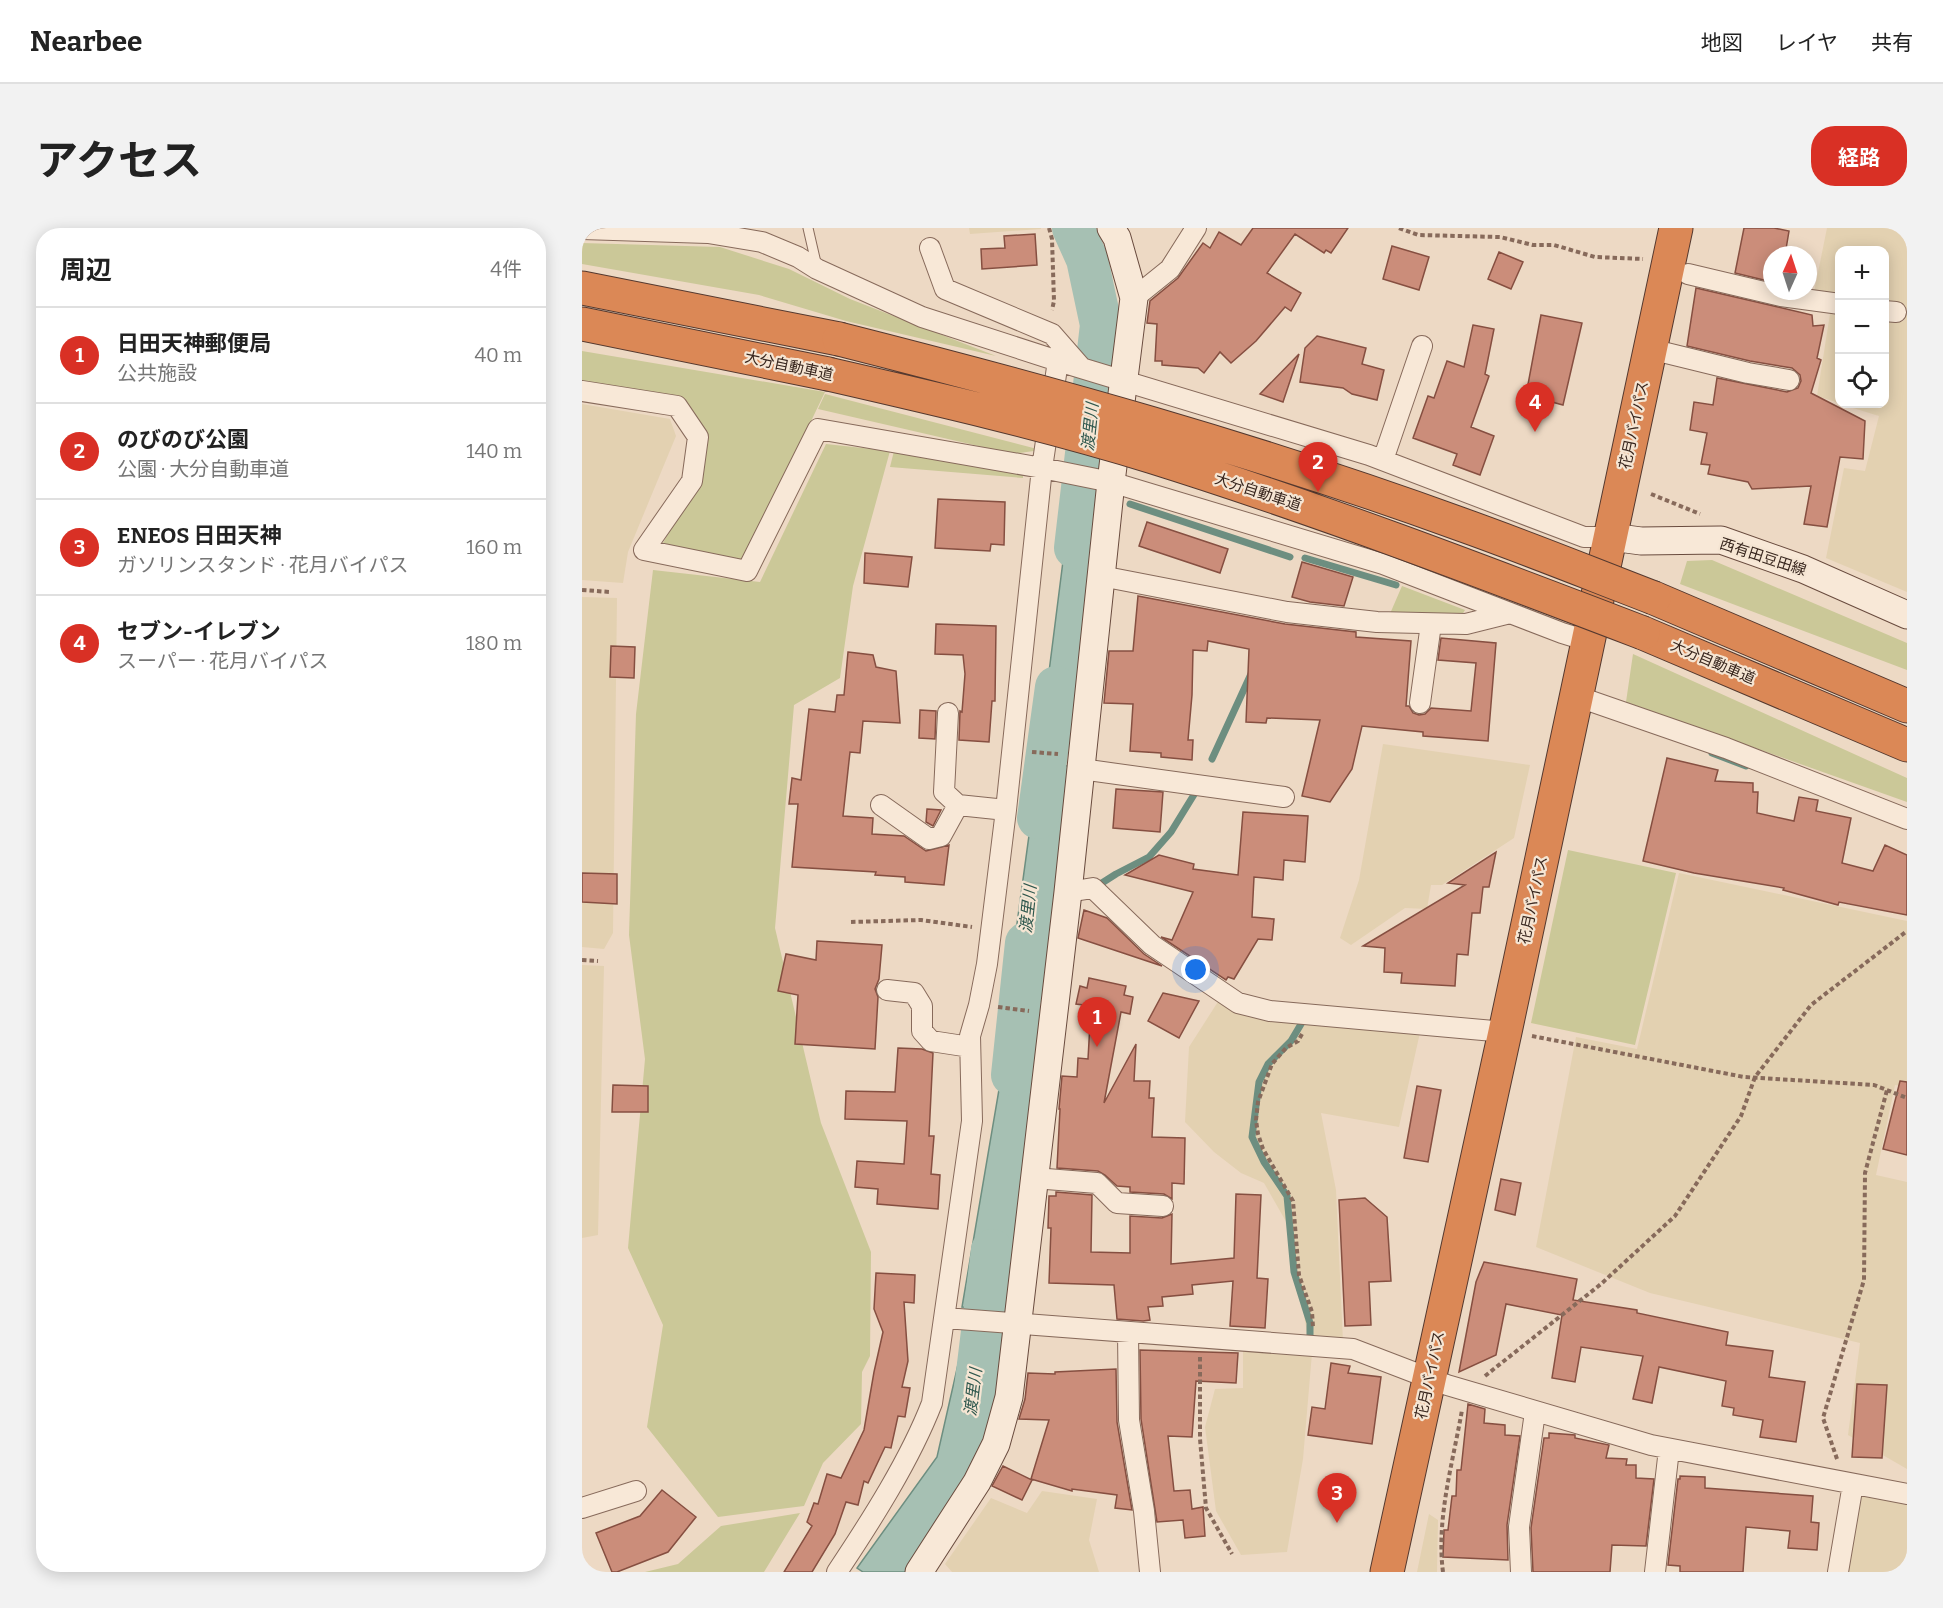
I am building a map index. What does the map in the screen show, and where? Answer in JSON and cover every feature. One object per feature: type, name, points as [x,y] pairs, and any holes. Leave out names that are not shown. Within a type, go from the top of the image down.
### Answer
[{"type":"highway","name":"花月バイパス","points":[[1387,1572],[1505,1032],[1676,228]]},
{"type":"highway","points":[[582,288],[839,339],[996,379],[1154,424],[1279,463],[1459,523],[1654,598],[1907,706]]},
{"type":"highway","name":"大分自動車道","points":[[582,324],[828,374],[967,406],[1172,464],[1269,495],[1448,558],[1643,633],[1907,745]]},
{"type":"street","points":[[919,1572],[976,1482],[996,1444],[1009,1397],[1068,892],[1075,762],[1101,576],[1120,379],[1134,298],[1117,238],[1111,228]]},
{"type":"street","points":[[1134,298],[1170,269],[1196,228]]},
{"type":"street","points":[[582,230],[708,233],[762,242],[922,317],[1383,460],[1584,537],[1611,537]]},
{"type":"street","points":[[930,248],[945,289],[1052,334],[1082,367]]},
{"type":"street","points":[[1688,274],[1781,296],[1835,303]]},
{"type":"street","points":[[1383,460],[1422,346]]},
{"type":"street","points":[[1650,349],[1748,373],[1790,380]]},
{"type":"street","points":[[837,1572],[920,1433],[932,1403],[972,1121],[970,1036],[979,1005],[991,929],[1043,468],[1058,361]]},
{"type":"street","points":[[582,391],[677,406],[698,437],[692,481],[644,550],[747,572],[818,429],[1043,468],[1110,482],[1383,564],[1588,641]]},
{"type":"street","name":"西有田豆田線","points":[[1611,537],[1641,541],[1721,540],[1803,569],[1907,615]]},
{"type":"street","points":[[1101,576],[1287,612],[1377,622],[1466,624],[1510,613]]},
{"type":"street","points":[[1420,703],[1431,624]]},
{"type":"street","points":[[1576,696],[1726,748],[1907,819]]},
{"type":"street","points":[[948,713],[944,792],[958,805],[1006,810]]},
{"type":"street","points":[[1075,762],[1284,797]]},
{"type":"street","points":[[881,805],[929,839],[941,836],[958,805]]},
{"type":"street","points":[[1068,892],[1093,888],[1152,945],[1238,1003],[1270,1011],[1505,1032]]},
{"type":"street","points":[[887,990],[914,993],[922,1006],[922,1031],[931,1041],[970,1047]]},
{"type":"street","points":[[1034,1178],[1097,1183],[1117,1203],[1163,1206]]},
{"type":"street","points":[[945,1318],[1353,1349],[1466,1391],[1651,1445],[1907,1494]]},
{"type":"street","points":[[1128,1332],[1130,1420],[1144,1511],[1150,1572]]},
{"type":"street","points":[[1521,1572],[1519,1527],[1534,1412]]},
{"type":"street","points":[[1655,1572],[1669,1449]]},
{"type":"street","points":[[1838,1572],[1848,1483]]},
{"type":"street","points":[[582,1508],[636,1491]]},
{"type":"lane","points":[[808,228],[817,269]]},
{"type":"path","points":[[1048,332],[1053,301],[1052,239],[1049,228]]},
{"type":"path","points":[[1399,228],[1418,235],[1500,237],[1533,245],[1554,245],[1595,257],[1645,259]]},
{"type":"path","points":[[582,590],[610,592]]},
{"type":"path","points":[[1026,751],[1075,762]]},
{"type":"path","points":[[851,922],[921,920],[991,929]]},
{"type":"path","points":[[1443,1572],[1440,1553],[1444,1514],[1466,1391],[1601,1284],[1675,1216],[1741,1116],[1755,1077],[1811,1005],[1907,931]]},
{"type":"path","points":[[582,960],[598,961]]},
{"type":"path","points":[[993,1006],[1040,1012]]},
{"type":"path","points":[[1307,1014],[1305,1029],[1298,1041],[1286,1048],[1272,1064],[1258,1102],[1256,1120],[1263,1149],[1293,1201],[1299,1275],[1312,1312],[1314,1332],[1312,1346]]},
{"type":"path","points":[[1505,1032],[1755,1077],[1874,1085],[1907,1098]]},
{"type":"path","points":[[1848,1483],[1823,1418],[1864,1280],[1865,1173],[1887,1090]]},
{"type":"path","points":[[1201,1338],[1200,1439],[1206,1508],[1232,1554]]},
{"type":"shaded area","points":[[969,228],[1041,228],[1041,229],[970,234]]},
{"type":"shaded area","points":[[1827,228],[1907,228],[1907,309],[1889,306],[1889,246],[1835,246],[1835,296],[1817,293],[1817,277]]},
{"type":"shaded area","points":[[582,243],[720,247],[789,269],[850,299],[996,356],[846,321],[759,295],[582,264]]},
{"type":"shaded area","points":[[1907,309],[1907,592],[1826,558],[1844,468],[1865,471],[1879,416],[1853,408],[1889,408],[1889,319],[1904,321]]},
{"type":"shaded area","points":[[1830,314],[1835,314],[1835,402],[1817,396]]},
{"type":"shaded area","points":[[582,351],[825,392],[744,561],[663,543],[697,482],[683,400],[582,385]]},
{"type":"shaded area","points":[[825,394],[1041,450],[1013,454],[818,409]]},
{"type":"shaded area","points":[[582,404],[670,419],[676,436],[628,552],[623,583],[582,580]]},
{"type":"shaded area","points":[[826,444],[890,451],[853,586],[840,678],[794,705],[775,928],[821,1123],[871,1252],[870,1356],[862,1372],[861,1424],[823,1463],[804,1506],[718,1517],[647,1427],[663,1325],[628,1248],[645,1059],[629,935],[636,714],[653,570],[760,582]]},
{"type":"shaded area","points":[[895,447],[1023,469],[1023,478],[890,467]]},
{"type":"shaded area","points":[[1712,560],[1907,643],[1907,670],[1680,584],[1687,561]]},
{"type":"shaded area","points":[[1402,586],[1465,610],[1460,618],[1389,616]]},
{"type":"shaded area","points":[[582,597],[617,598],[613,933],[604,949],[582,947]]},
{"type":"shaded area","points":[[1633,654],[1907,778],[1907,802],[1626,702]]},
{"type":"shaded area","points":[[1383,744],[1530,765],[1514,838],[1442,885],[1431,885],[1427,909],[1405,908],[1351,945],[1340,938],[1359,880]]},
{"type":"shaded area","points":[[1568,850],[1676,873],[1635,1045],[1531,1023]]},
{"type":"shaded area","points":[[1679,873],[1907,921],[1907,1087],[1895,1085],[1876,1175],[1907,1182],[1907,1469],[1848,1435],[1860,1343],[1650,1293],[1536,1247],[1576,1037],[1637,1049]]},
{"type":"shaded area","points":[[582,965],[604,966],[598,1235],[582,1238]]},
{"type":"shaded area","points":[[1221,997],[1421,1028],[1399,1127],[1321,1113],[1336,1190],[1343,1342],[1308,1338],[1302,1304],[1293,1277],[1288,1225],[1264,1183],[1241,1173],[1214,1152],[1185,1122],[1189,1047]]},
{"type":"shaded area","points":[[1243,1351],[1312,1353],[1303,1459],[1287,1552],[1241,1555],[1216,1511],[1205,1427],[1215,1389],[1243,1388]]},
{"type":"shaded area","points":[[1042,1491],[1097,1499],[1089,1540],[1099,1572],[952,1572],[945,1564],[991,1498],[1027,1513]]},
{"type":"shaded area","points":[[1859,1494],[1907,1503],[1907,1572],[1845,1572]]},
{"type":"shaded area","points":[[800,1513],[764,1572],[645,1572],[678,1564],[721,1526]]},
{"type":"shaded area","points":[[1429,1514],[1438,1520],[1437,1572],[1417,1572]]},
{"type":"water","points":[[1072,490],[1096,492],[1101,497],[1074,747],[1040,743]]},
{"type":"water","points":[[1039,762],[1075,767],[1049,1002],[1007,997]]},
{"type":"water","points":[[1011,1019],[1044,1021],[1008,1311],[962,1307]]},
{"type":"water","points":[[964,1338],[1006,1341],[990,1424],[971,1472],[911,1572],[863,1572],[857,1568],[937,1457]]},
{"type":"building","points":[[1253,228],[1348,228],[1331,253],[1326,250],[1324,253],[1295,234],[1267,273],[1301,293],[1291,311],[1285,307],[1256,341],[1231,363],[1220,352],[1204,373],[1198,368],[1162,365],[1162,361],[1155,361],[1157,324],[1147,323],[1150,301],[1178,278],[1203,243],[1210,248],[1219,232],[1241,245]]},
{"type":"building","points":[[1744,228],[1774,228],[1789,231],[1786,246],[1763,246],[1763,280],[1735,273]]},
{"type":"building","points":[[1035,234],[1037,265],[982,269],[981,249],[1005,248],[1004,236]]},
{"type":"building","points":[[1392,246],[1429,257],[1419,290],[1383,279]]},
{"type":"building","points":[[1499,252],[1523,262],[1511,289],[1488,279]]},
{"type":"building","points":[[1696,288],[1812,315],[1813,326],[1824,325],[1817,358],[1821,360],[1811,393],[1835,405],[1835,408],[1840,408],[1865,421],[1863,459],[1840,457],[1827,527],[1804,524],[1811,486],[1752,489],[1748,482],[1708,474],[1710,465],[1701,464],[1707,433],[1690,430],[1694,402],[1713,405],[1717,378],[1787,392],[1798,388],[1801,381],[1800,375],[1792,368],[1687,346]]},
{"type":"building","points":[[1541,315],[1582,323],[1563,405],[1526,395]]},
{"type":"building","points":[[1473,325],[1494,329],[1485,374],[1489,376],[1471,427],[1494,436],[1480,475],[1453,465],[1457,454],[1413,438],[1428,396],[1434,398],[1447,361],[1464,367]]},
{"type":"building","points":[[1317,336],[1366,348],[1362,364],[1384,370],[1377,400],[1352,394],[1343,388],[1300,382],[1305,348]]},
{"type":"building","points":[[1299,354],[1283,402],[1260,394]]},
{"type":"building","points":[[938,499],[1005,502],[1004,545],[991,544],[990,551],[935,548]]},
{"type":"building","points":[[1147,522],[1228,549],[1220,573],[1139,546]]},
{"type":"building","points":[[865,553],[912,557],[908,587],[864,583]]},
{"type":"building","points":[[1302,562],[1353,577],[1344,606],[1310,602],[1292,597]]},
{"type":"building","points":[[1138,596],[1285,624],[1356,632],[1356,637],[1411,641],[1406,706],[1419,715],[1425,714],[1431,708],[1471,711],[1476,663],[1438,660],[1441,638],[1496,643],[1488,741],[1423,736],[1423,732],[1362,726],[1352,769],[1330,802],[1302,796],[1320,720],[1267,718],[1266,723],[1246,722],[1249,649],[1208,641],[1207,651],[1193,650],[1188,740],[1193,740],[1192,760],[1161,757],[1161,753],[1130,751],[1133,704],[1104,703],[1109,651],[1133,651]]},
{"type":"building","points":[[936,624],[996,626],[995,701],[992,701],[989,742],[959,740],[965,674],[963,655],[935,654]]},
{"type":"building","points":[[611,646],[635,647],[634,678],[610,677]]},
{"type":"building","points":[[848,652],[873,655],[876,667],[896,671],[900,723],[863,721],[860,753],[850,752],[843,816],[873,818],[872,834],[904,836],[926,851],[949,845],[944,885],[905,882],[905,877],[875,875],[876,872],[792,867],[798,804],[789,804],[792,778],[801,780],[809,709],[835,712],[837,695],[844,695]]},
{"type":"building","points":[[920,710],[936,711],[935,739],[919,738]]},
{"type":"building","points":[[1667,758],[1718,770],[1715,781],[1753,783],[1753,792],[1758,792],[1757,813],[1794,821],[1799,797],[1818,800],[1816,811],[1851,818],[1842,863],[1873,871],[1885,845],[1907,855],[1907,915],[1839,902],[1838,905],[1783,890],[1784,888],[1694,873],[1643,861]]},
{"type":"building","points":[[1116,789],[1163,792],[1160,832],[1113,828]]},
{"type":"building","points":[[927,809],[941,810],[933,826],[926,822]]},
{"type":"building","points":[[1243,812],[1308,816],[1305,862],[1284,860],[1283,880],[1254,877],[1252,917],[1274,919],[1272,940],[1258,939],[1234,979],[1228,977],[1226,980],[1161,937],[1172,940],[1193,892],[1125,875],[1159,855],[1194,864],[1193,869],[1238,875]]},
{"type":"building","points":[[1496,852],[1489,887],[1483,887],[1480,913],[1472,913],[1468,955],[1457,954],[1455,986],[1401,983],[1402,973],[1384,972],[1385,948],[1363,946],[1465,885],[1448,883]]},
{"type":"building","points":[[582,873],[617,874],[617,904],[582,902]]},
{"type":"building","points":[[1084,910],[1107,918],[1144,954],[1162,966],[1078,938]]},
{"type":"building","points":[[817,941],[882,945],[879,979],[875,989],[878,997],[875,1049],[795,1044],[798,995],[778,991],[786,954],[816,960]]},
{"type":"building","points":[[1089,978],[1126,986],[1124,995],[1133,997],[1130,1014],[1121,1012],[1104,1103],[1136,1044],[1134,1081],[1150,1081],[1149,1098],[1154,1098],[1152,1137],[1185,1138],[1184,1184],[1172,1183],[1172,1199],[1164,1194],[1130,1192],[1130,1187],[1117,1186],[1098,1171],[1057,1168],[1062,1076],[1077,1077],[1078,1058],[1088,1059],[1091,1006],[1076,1004],[1080,986],[1087,988]]},
{"type":"building","points":[[1163,993],[1199,1001],[1179,1038],[1148,1021]]},
{"type":"building","points":[[898,1048],[922,1049],[933,1053],[929,1136],[934,1136],[931,1174],[940,1175],[938,1209],[877,1204],[878,1189],[855,1187],[857,1161],[904,1164],[907,1121],[845,1119],[846,1091],[895,1092]]},
{"type":"building","points":[[1900,1081],[1907,1082],[1907,1155],[1883,1149]]},
{"type":"building","points":[[613,1085],[648,1086],[648,1112],[612,1112]]},
{"type":"building","points":[[1417,1086],[1441,1090],[1428,1162],[1404,1158]]},
{"type":"building","points":[[1501,1179],[1521,1183],[1515,1215],[1495,1210]]},
{"type":"building","points":[[1056,1192],[1092,1195],[1091,1252],[1130,1253],[1130,1216],[1162,1218],[1172,1214],[1171,1264],[1234,1258],[1236,1194],[1261,1195],[1257,1278],[1268,1279],[1265,1328],[1230,1326],[1233,1281],[1192,1285],[1193,1294],[1162,1297],[1163,1306],[1148,1307],[1150,1320],[1143,1321],[1117,1319],[1114,1285],[1049,1283],[1051,1228],[1048,1228],[1049,1196],[1056,1196]]},
{"type":"building","points":[[1365,1198],[1387,1217],[1391,1281],[1369,1282],[1371,1325],[1345,1326],[1339,1200]]},
{"type":"building","points":[[1484,1262],[1577,1279],[1573,1300],[1637,1310],[1637,1313],[1728,1332],[1726,1345],[1773,1351],[1769,1377],[1805,1382],[1796,1442],[1760,1437],[1763,1420],[1733,1415],[1734,1408],[1722,1406],[1726,1381],[1659,1367],[1652,1403],[1633,1399],[1643,1356],[1581,1347],[1575,1382],[1552,1378],[1562,1315],[1506,1304],[1496,1355],[1459,1372],[1476,1282]]},
{"type":"building","points":[[876,1273],[915,1275],[914,1303],[904,1302],[908,1361],[902,1387],[910,1388],[905,1417],[898,1416],[891,1448],[885,1447],[868,1483],[864,1481],[858,1505],[846,1502],[835,1534],[812,1572],[784,1572],[812,1526],[807,1522],[814,1503],[818,1504],[827,1474],[841,1478],[864,1430],[883,1332],[874,1309]]},
{"type":"building","points":[[1140,1350],[1238,1353],[1236,1383],[1196,1381],[1192,1437],[1168,1436],[1174,1491],[1190,1490],[1192,1509],[1203,1507],[1205,1536],[1185,1538],[1183,1520],[1157,1522],[1141,1419]]},
{"type":"building","points":[[1331,1363],[1350,1366],[1348,1373],[1381,1377],[1372,1444],[1308,1435],[1312,1407],[1325,1409]]},
{"type":"building","points":[[1116,1369],[1117,1422],[1132,1510],[1115,1508],[1117,1495],[1072,1489],[1072,1491],[1031,1479],[1049,1420],[1019,1419],[1025,1399],[1028,1373],[1055,1374],[1055,1372]]},
{"type":"building","points":[[1857,1384],[1887,1385],[1882,1458],[1852,1457]]},
{"type":"building","points":[[1468,1404],[1485,1409],[1484,1423],[1505,1425],[1505,1435],[1520,1436],[1507,1525],[1508,1560],[1443,1557],[1444,1530],[1448,1530],[1452,1496],[1456,1496],[1457,1470],[1461,1470]]},
{"type":"building","points":[[1549,1433],[1575,1435],[1575,1438],[1609,1445],[1606,1458],[1627,1459],[1626,1465],[1636,1465],[1636,1478],[1654,1479],[1646,1546],[1612,1545],[1610,1572],[1533,1572],[1531,1528],[1544,1438],[1549,1438]]},
{"type":"building","points":[[1003,1466],[1032,1480],[1022,1500],[992,1486]]},
{"type":"building","points":[[1680,1476],[1705,1477],[1705,1488],[1813,1496],[1811,1522],[1819,1523],[1817,1550],[1788,1548],[1790,1531],[1746,1527],[1743,1572],[1680,1572],[1680,1566],[1668,1565]]},
{"type":"building","points":[[662,1490],[696,1517],[668,1552],[612,1572],[596,1533],[640,1516]]},
{"type":"waterway","name":"渡里川","points":[[1073,228],[1087,259],[1101,325],[1075,548]]},
{"type":"waterway","points":[[1130,504],[1290,557]]},
{"type":"waterway","points":[[1305,558],[1396,585]]},
{"type":"waterway","points":[[1212,759],[1251,674]]},
{"type":"waterway","name":"渡里川","points":[[1038,818],[1056,687]]},
{"type":"waterway","points":[[1712,753],[1746,766]]},
{"type":"waterway","points":[[1094,888],[1149,857],[1171,832],[1195,793]]},
{"type":"waterway","name":"渡里川","points":[[1012,1075],[1026,943]]},
{"type":"waterway","points":[[1304,1019],[1291,1041],[1268,1064],[1259,1082],[1252,1137],[1264,1162],[1287,1196],[1294,1272],[1310,1323],[1310,1336]]},
{"type":"waterway","name":"渡里川","points":[[974,1397],[992,1250]]},
{"type":"place","name":"セブン-イレブン","points":[[1535,432]]},
{"type":"place","name":"のびのび公園","points":[[1318,492]]},
{"type":"place","name":"日田天神郵便局","points":[[1097,1047]]},
{"type":"place","name":"ENEOS 日田天神","points":[[1337,1523]]}]
